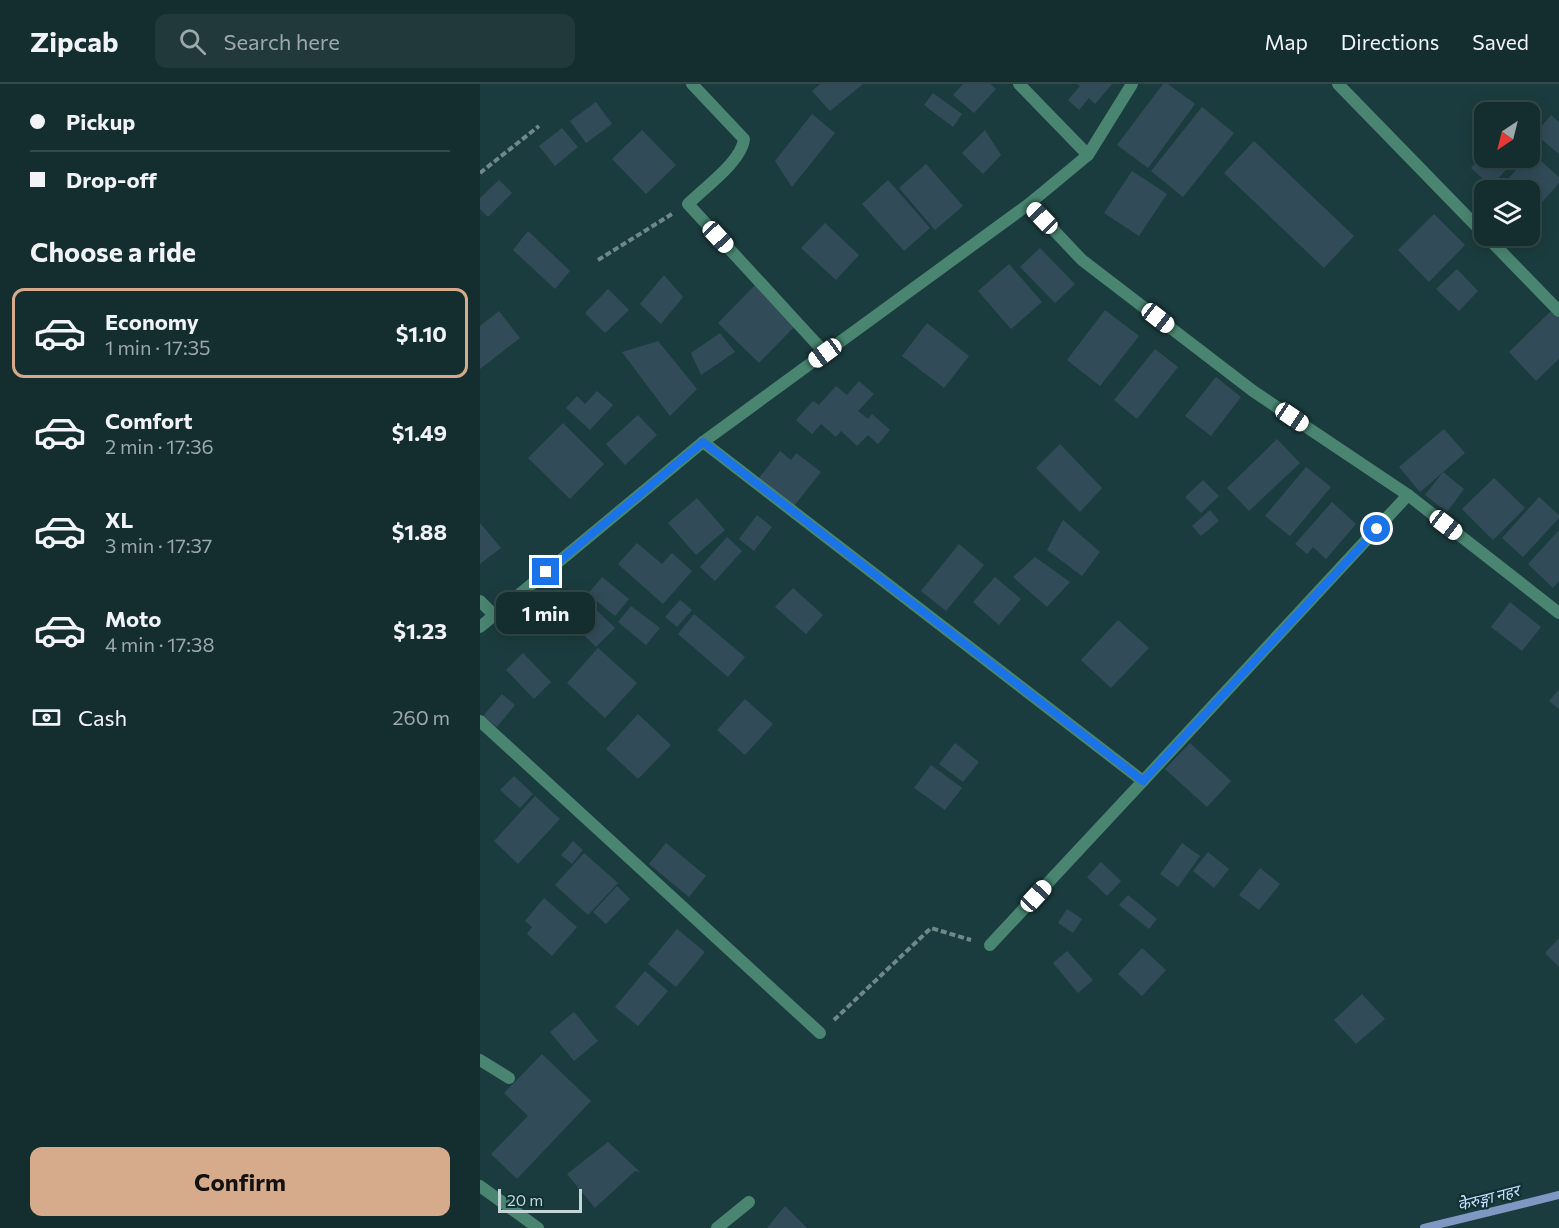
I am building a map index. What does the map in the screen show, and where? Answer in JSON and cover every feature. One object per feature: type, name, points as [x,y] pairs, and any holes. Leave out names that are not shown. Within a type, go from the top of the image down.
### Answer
[{"type":"street","points":[[692,84],[744,139],[744,148],[688,204],[825,353]]},
{"type":"street","points":[[1018,84],[1088,155]]},
{"type":"street","points":[[480,627],[703,442],[1029,204],[1088,155],[1132,84]]},
{"type":"street","points":[[1338,84],[1474,224]]},
{"type":"street","points":[[1029,204],[1082,260],[1244,384],[1408,495],[1559,613]]},
{"type":"street","points":[[1496,246],[1559,311]]},
{"type":"street","points":[[703,442],[1143,781]]},
{"type":"street","points":[[990,945],[1408,495]]},
{"type":"street","points":[[480,601],[494,615]]},
{"type":"street","points":[[480,722],[820,1033]]},
{"type":"street","points":[[480,1060],[509,1078]]},
{"type":"street","points":[[480,1186],[538,1228]]},
{"type":"street","points":[[717,1228],[749,1202]]},
{"type":"path","points":[[480,173],[539,126]]},
{"type":"path","points":[[598,260],[688,204]]},
{"type":"path","points":[[820,1033],[931,928],[990,945]]},
{"type":"building","points":[[820,84],[863,84],[830,111],[812,91]]},
{"type":"building","points":[[963,84],[990,84],[996,89],[974,113],[953,95]]},
{"type":"building","points":[[1077,84],[1112,84],[1095,104],[1089,98],[1079,110],[1068,100],[1080,86]]},
{"type":"building","points":[[1163,84],[1168,84],[1195,104],[1148,168],[1117,145]]},
{"type":"building","points":[[933,93],[962,114],[953,127],[924,105]]},
{"type":"building","points":[[596,102],[612,124],[586,143],[570,121]]},
{"type":"building","points":[[1202,107],[1234,133],[1183,197],[1151,171]]},
{"type":"building","points":[[812,114],[835,133],[792,187],[775,161]]},
{"type":"building","points":[[1551,115],[1559,122],[1559,154],[1540,138],[1540,128]]},
{"type":"building","points":[[562,128],[578,147],[555,166],[539,146]]},
{"type":"building","points":[[642,130],[676,165],[646,194],[612,159]]},
{"type":"building","points":[[985,130],[1001,155],[983,174],[962,153]]},
{"type":"building","points":[[1254,141],[1354,236],[1324,268],[1224,173]]},
{"type":"building","points":[[1540,160],[1559,177],[1559,183],[1540,205],[1540,180],[1507,180],[1518,168],[1540,168]]},
{"type":"building","points":[[926,164],[963,206],[935,230],[899,188]]},
{"type":"building","points":[[1474,165],[1474,168],[1508,168],[1497,180],[1484,180],[1471,168]]},
{"type":"building","points":[[1132,171],[1167,194],[1139,236],[1104,213]]},
{"type":"building","points":[[499,180],[512,193],[488,217],[480,209],[480,198]]},
{"type":"building","points":[[888,180],[930,228],[904,251],[862,204]]},
{"type":"building","points":[[1434,214],[1465,245],[1429,282],[1398,250]]},
{"type":"building","points":[[825,223],[859,255],[836,280],[801,248]]},
{"type":"building","points":[[528,231],[570,271],[555,289],[513,250]]},
{"type":"building","points":[[1040,248],[1075,284],[1055,303],[1020,267]]},
{"type":"building","points":[[1009,264],[1042,302],[1011,329],[978,291]]},
{"type":"building","points":[[1457,269],[1478,291],[1459,311],[1436,289]]},
{"type":"building","points":[[664,275],[683,297],[661,324],[640,304]]},
{"type":"building","points":[[755,285],[796,325],[759,363],[718,323]]},
{"type":"building","points":[[608,289],[629,310],[605,333],[585,313]]},
{"type":"building","points":[[1105,310],[1139,336],[1100,386],[1067,360]]},
{"type":"building","points":[[1552,310],[1559,318],[1559,359],[1536,381],[1509,352]]},
{"type":"building","points":[[499,311],[520,338],[480,369],[480,326]]},
{"type":"building","points":[[927,323],[969,356],[944,388],[902,356]]},
{"type":"building","points":[[720,333],[735,352],[701,375],[691,353]]},
{"type":"building","points":[[658,341],[697,389],[670,416],[622,352]]},
{"type":"building","points":[[1155,349],[1178,367],[1137,419],[1114,400]]},
{"type":"building","points":[[1216,377],[1241,397],[1211,436],[1185,416]]},
{"type":"building","points":[[859,381],[874,394],[858,411],[868,419],[872,414],[890,430],[878,444],[868,435],[857,446],[841,431],[836,437],[821,424],[812,434],[796,420],[813,401],[819,405],[836,386],[847,395]]},
{"type":"building","points":[[597,391],[613,405],[590,430],[566,408],[577,396],[585,404]]},
{"type":"building","points":[[638,415],[657,435],[625,465],[606,444]]},
{"type":"building","points":[[563,423],[604,464],[570,499],[528,458]]},
{"type":"building","points":[[1444,429],[1465,453],[1420,492],[1399,467]]},
{"type":"building","points":[[1277,439],[1300,463],[1249,511],[1227,488]]},
{"type":"building","points":[[1060,444],[1102,488],[1080,512],[1036,468]]},
{"type":"building","points":[[780,451],[791,460],[796,453],[821,472],[794,506],[759,478]]},
{"type":"building","points":[[1306,467],[1331,487],[1290,536],[1265,516]]},
{"type":"building","points":[[1443,472],[1464,489],[1447,512],[1425,495]]},
{"type":"building","points":[[1494,478],[1525,508],[1493,540],[1462,509]]},
{"type":"building","points":[[1203,480],[1219,496],[1201,513],[1185,497]]},
{"type":"building","points":[[1539,497],[1559,515],[1559,518],[1523,557],[1502,538]]},
{"type":"building","points":[[697,498],[725,530],[696,555],[668,523]]},
{"type":"building","points":[[1332,502],[1356,524],[1326,559],[1313,547],[1307,554],[1295,544]]},
{"type":"building","points":[[1210,510],[1219,521],[1201,536],[1192,526]]},
{"type":"building","points":[[757,515],[772,527],[754,551],[739,539]]},
{"type":"building","points":[[1063,520],[1100,552],[1082,576],[1047,550]]},
{"type":"building","points":[[480,523],[501,548],[480,564]]},
{"type":"building","points":[[1559,530],[1559,581],[1553,588],[1528,564]]},
{"type":"building","points":[[727,537],[742,551],[715,581],[700,567]]},
{"type":"building","points":[[637,543],[662,564],[672,553],[692,571],[663,604],[618,564]]},
{"type":"building","points":[[959,544],[984,565],[946,611],[921,591]]},
{"type":"building","points":[[1035,557],[1070,582],[1047,607],[1013,577]]},
{"type":"building","points":[[602,577],[629,599],[615,616],[588,594]]},
{"type":"building","points":[[995,577],[1021,599],[999,625],[973,602]]},
{"type":"building","points":[[793,588],[823,615],[806,634],[775,607]]},
{"type":"building","points":[[579,593],[615,628],[596,647],[560,612]]},
{"type":"building","points":[[680,600],[692,610],[677,627],[665,617]]},
{"type":"building","points":[[1510,602],[1541,627],[1522,651],[1491,627]]},
{"type":"building","points":[[631,606],[660,628],[646,645],[618,622]]},
{"type":"building","points":[[694,614],[745,657],[728,677],[678,634]]},
{"type":"building","points":[[1118,620],[1149,648],[1111,688],[1081,660]]},
{"type":"building","points":[[598,648],[637,683],[605,718],[567,683]]},
{"type":"building","points":[[523,653],[551,682],[534,699],[506,670]]},
{"type":"building","points":[[1559,689],[1559,709],[1549,701]]},
{"type":"building","points":[[502,694],[515,705],[497,727],[483,716]]},
{"type":"building","points":[[745,699],[773,724],[745,755],[717,730]]},
{"type":"building","points":[[638,714],[671,745],[638,779],[606,749]]},
{"type":"building","points":[[955,743],[979,762],[963,782],[939,764]]},
{"type":"building","points":[[1190,743],[1231,781],[1207,807],[1165,769]]},
{"type":"building","points":[[931,765],[962,788],[945,810],[914,788]]},
{"type":"building","points":[[514,776],[533,794],[520,808],[500,790]]},
{"type":"building","points":[[535,796],[560,819],[518,864],[494,841]]},
{"type":"building","points":[[573,841],[583,850],[572,864],[561,855]]},
{"type":"building","points":[[666,843],[706,876],[689,897],[649,864]]},
{"type":"building","points":[[1182,843],[1200,856],[1178,887],[1160,874]]},
{"type":"building","points":[[1208,852],[1229,869],[1214,888],[1193,871]]},
{"type":"building","points":[[584,853],[618,883],[588,915],[555,885]]},
{"type":"building","points":[[1101,862],[1121,881],[1107,896],[1087,877]]},
{"type":"building","points":[[1260,868],[1280,884],[1259,910],[1239,895]]},
{"type":"building","points":[[617,886],[630,899],[606,924],[593,912]]},
{"type":"building","points":[[1128,895],[1157,919],[1149,929],[1119,905]]},
{"type":"building","points":[[544,898],[577,927],[552,956],[527,934],[532,927],[525,921]]},
{"type":"building","points":[[1067,909],[1082,919],[1073,933],[1058,923]]},
{"type":"building","points":[[677,929],[705,952],[676,987],[648,964]]},
{"type":"building","points":[[1559,938],[1559,967],[1545,953]]},
{"type":"building","points":[[1142,948],[1166,970],[1142,996],[1118,974]]},
{"type":"building","points":[[1067,951],[1093,980],[1078,993],[1053,963]]},
{"type":"building","points":[[645,971],[668,991],[638,1026],[615,1007]]},
{"type":"building","points":[[1362,994],[1385,1019],[1356,1044],[1334,1020]]},
{"type":"building","points":[[574,1012],[598,1041],[574,1061],[550,1032]]},
{"type":"building","points":[[542,1054],[591,1101],[517,1179],[491,1154],[528,1116],[504,1093]]},
{"type":"building","points":[[608,1142],[640,1172],[635,1171],[595,1208],[567,1174]]},
{"type":"building","points":[[785,1206],[807,1228],[767,1228]]},
{"type":"waterway","name":"केेरुङ्गा नहर","points":[[1424,1228],[1559,1195]]},
{"type":"route","points":[[546,572],[703,442],[1143,781],[1377,529]]}]
